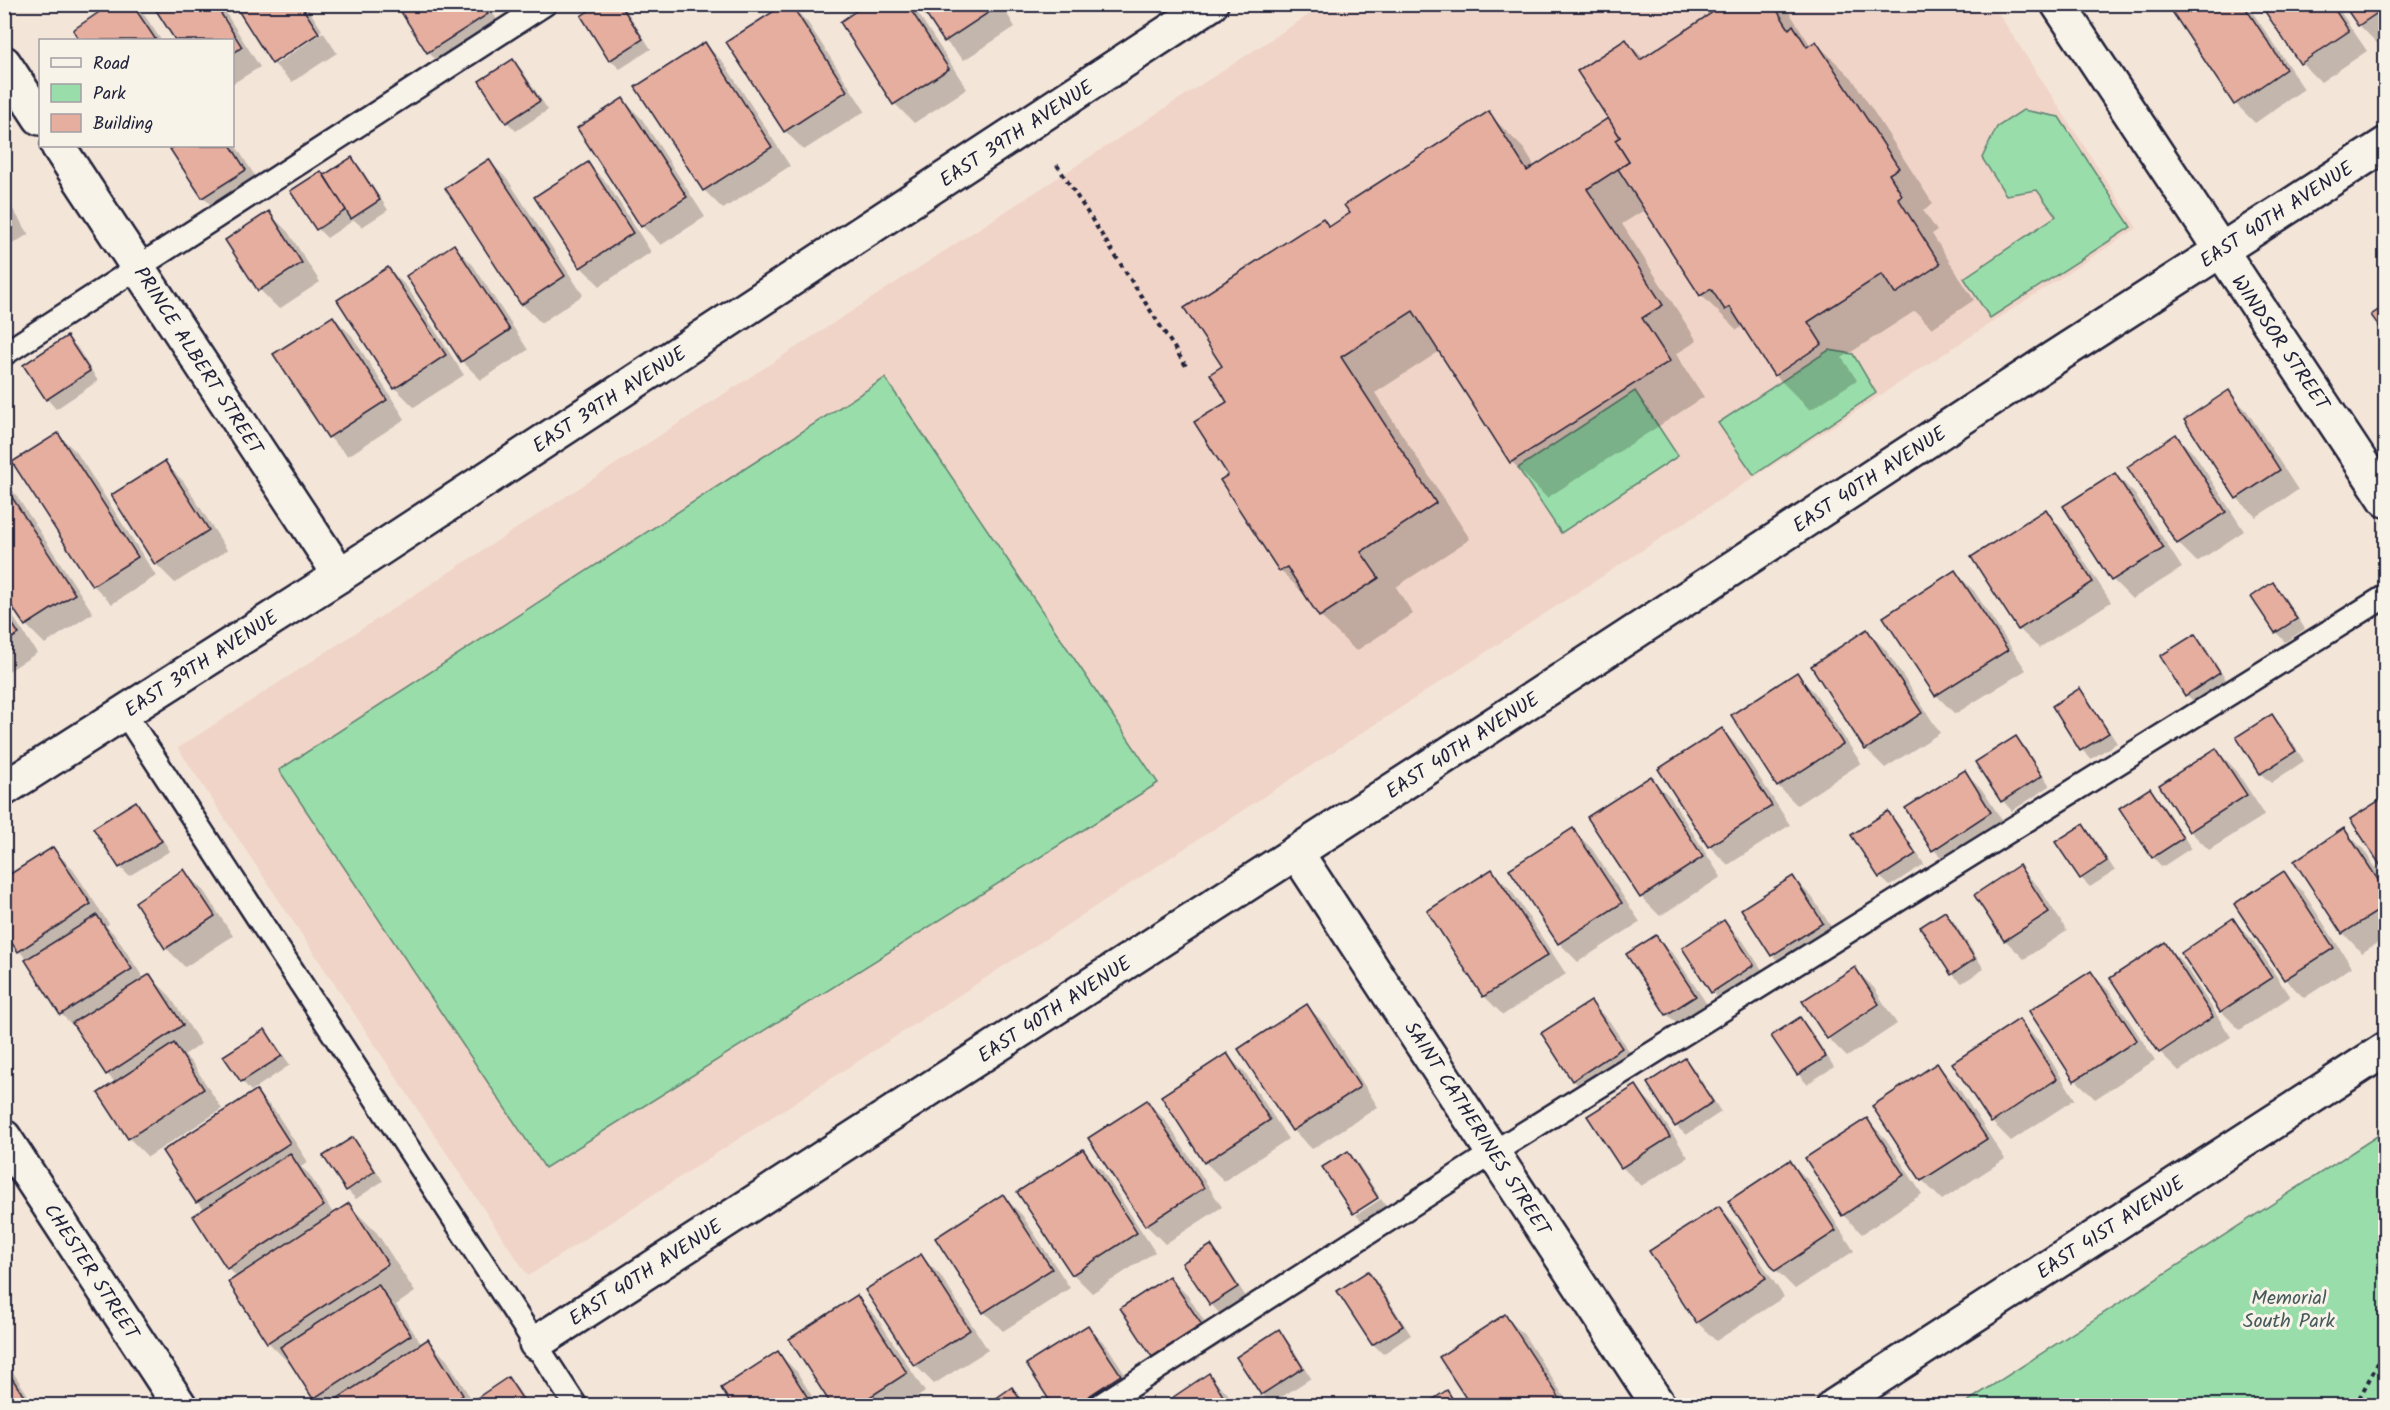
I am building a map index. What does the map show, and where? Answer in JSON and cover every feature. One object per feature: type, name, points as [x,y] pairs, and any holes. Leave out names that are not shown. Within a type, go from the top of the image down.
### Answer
[{"type":"street","name":"EAST 39TH AVENUE","points":[[4,789],[339,575],[1211,4]]},
{"type":"street","name":"WINDSOR STREET","points":[[2058,4],[2385,500]]},
{"type":"street","points":[[4,63],[39,116]]},
{"type":"street","name":"EAST 40TH AVENUE","points":[[536,1342],[1296,852],[2385,144]]},
{"type":"street","name":"PRINCE ALBERT STREET","points":[[59,147],[339,575]]},
{"type":"street","name":"SAINT CATHERINES STREET","points":[[1296,852],[1659,1406]]},
{"type":"street","name":"EAST 41ST AVENUE","points":[[1834,1406],[2385,1049]]},
{"type":"street","name":"CHESTER STREET","points":[[4,1137],[180,1406]]},
{"type":"lane","points":[[4,354],[545,4]]},
{"type":"lane","points":[[1099,1406],[1494,1152],[2385,596]]},
{"type":"lane","points":[[124,712],[576,1406]]},
{"type":"path","points":[[1057,165],[1186,366]]},
{"type":"path","points":[[2355,1406],[2385,1348]]},
{"type":"shaded area","points":[[1324,5],[1993,5],[2137,228],[528,1276],[178,748]]},
{"type":"green space","points":[[2023,110],[2059,117],[2131,227],[1990,318],[1964,278],[2056,216],[2037,190],[2006,195],[1982,158],[1997,127]]},
{"type":"green space","points":[[1829,350],[1853,354],[1876,393],[1754,475],[1718,423]]},
{"type":"green space","points":[[885,378],[1158,783],[545,1168],[279,770]]},
{"type":"green space","points":[[1635,391],[1678,456],[1561,533],[1518,468]]},
{"type":"green space","name":"Memorial South Park","points":[[2385,1131],[2385,1405],[1962,1405]]},
{"type":"building","points":[[111,4],[132,4],[155,39],[78,39],[73,30]]},
{"type":"building","points":[[152,4],[215,4],[242,47],[234,53],[234,39],[174,39]]},
{"type":"building","points":[[234,4],[300,4],[319,33],[272,64]]},
{"type":"building","points":[[396,4],[482,4],[488,14],[427,53]]},
{"type":"building","points":[[599,4],[620,4],[643,39],[609,61],[581,16]]},
{"type":"building","points":[[785,4],[791,4],[847,91],[784,132],[726,42]]},
{"type":"building","points":[[866,4],[907,4],[949,69],[893,105],[840,22]]},
{"type":"building","points":[[919,4],[996,4],[997,7],[944,42]]},
{"type":"building","points":[[1709,4],[1773,4],[1789,29],[1793,25],[1807,47],[1816,41],[1899,168],[1889,174],[1902,195],[1898,198],[1940,264],[1895,294],[1882,274],[1808,322],[1822,344],[1774,376],[1730,307],[1725,310],[1711,289],[1700,296],[1618,169],[1629,162],[1615,140],[1620,137],[1577,71],[1626,39],[1640,60],[1713,12]]},
{"type":"building","points":[[2167,4],[2243,4],[2286,69],[2234,105]]},
{"type":"building","points":[[2260,4],[2331,4],[2349,31],[2300,64]]},
{"type":"building","points":[[2343,4],[2386,4],[2386,7],[2358,26]]},
{"type":"building","points":[[705,42],[772,147],[703,191],[635,87]]},
{"type":"building","points":[[513,59],[540,101],[506,123],[479,81]]},
{"type":"building","points":[[623,98],[687,197],[641,227],[577,128]]},
{"type":"building","points":[[1489,111],[1527,171],[1608,118],[1620,137],[1615,140],[1629,162],[1587,189],[1663,305],[1642,318],[1670,361],[1510,463],[1413,311],[1341,357],[1436,503],[1361,552],[1379,578],[1319,617],[1287,567],[1279,571],[1220,480],[1228,475],[1194,422],[1227,402],[1210,374],[1222,366],[1184,308],[1323,218],[1329,227],[1350,213],[1344,205]]},
{"type":"building","points":[[174,147],[232,147],[246,170],[202,198],[170,149]]},
{"type":"building","points":[[352,157],[380,200],[351,219],[324,175]]},
{"type":"building","points":[[489,159],[565,276],[521,305],[445,188]]},
{"type":"building","points":[[588,162],[633,233],[580,268],[534,197]]},
{"type":"building","points":[[321,171],[346,210],[316,230],[290,191]]},
{"type":"building","points":[[269,211],[302,263],[258,291],[225,240]]},
{"type":"building","points":[[454,244],[510,330],[461,362],[406,276]]},
{"type":"building","points":[[388,267],[446,355],[394,389],[337,300]]},
{"type":"building","points":[[2386,305],[2386,336],[2371,315]]},
{"type":"building","points":[[333,316],[387,400],[328,438],[273,354]]},
{"type":"building","points":[[67,336],[90,371],[46,400],[23,365]]},
{"type":"building","points":[[2229,390],[2280,470],[2236,499],[2184,420]]},
{"type":"building","points":[[58,433],[138,557],[92,586],[12,462]]},
{"type":"building","points":[[2176,434],[2226,512],[2177,544],[2127,467]]},
{"type":"building","points":[[165,461],[209,530],[155,565],[111,495]]},
{"type":"building","points":[[2115,473],[2164,548],[2111,581],[2063,506]]},
{"type":"building","points":[[4,485],[75,594],[25,626],[4,595]]},
{"type":"building","points":[[2046,509],[2093,582],[2018,630],[1971,557]]},
{"type":"building","points":[[1955,570],[2008,650],[1935,696],[1883,617]]},
{"type":"building","points":[[2273,582],[2297,619],[2275,633],[2251,597]]},
{"type":"building","points":[[4,611],[19,634],[4,643]]},
{"type":"building","points":[[1867,629],[1922,713],[1865,750],[1811,666]]},
{"type":"building","points":[[2195,634],[2220,673],[2185,696],[2160,656]]},
{"type":"building","points":[[1797,672],[1843,744],[1777,787],[1731,715]]},
{"type":"building","points":[[2080,688],[2109,733],[2080,751],[2052,706]]},
{"type":"building","points":[[2272,714],[2296,751],[2260,774],[2236,737]]},
{"type":"building","points":[[1722,728],[1772,806],[1708,847],[1658,769]]},
{"type":"building","points":[[2016,736],[2042,776],[2001,802],[1975,762]]},
{"type":"building","points":[[2216,748],[2247,795],[2189,832],[2159,785]]},
{"type":"building","points":[[1965,770],[1991,812],[1932,851],[1905,808]]},
{"type":"building","points":[[1651,776],[1703,857],[1640,898],[1587,817]]},
{"type":"building","points":[[2150,788],[2183,838],[2152,858],[2119,808]]},
{"type":"building","points":[[2386,796],[2386,874],[2350,819]]},
{"type":"building","points":[[136,801],[162,841],[119,868],[93,828]]},
{"type":"building","points":[[1888,811],[1916,854],[1879,878],[1851,835]]},
{"type":"building","points":[[2083,824],[2107,861],[2080,879],[2055,842]]},
{"type":"building","points":[[1573,828],[1622,903],[1558,944],[1509,869]]},
{"type":"building","points":[[2344,828],[2386,892],[2386,906],[2342,934],[2294,861]]},
{"type":"building","points":[[53,847],[91,904],[18,952],[4,932],[4,878]]},
{"type":"building","points":[[2019,865],[2049,912],[2004,941],[1974,895]]},
{"type":"building","points":[[184,869],[215,916],[165,949],[135,902]]},
{"type":"building","points":[[1492,869],[1548,955],[1483,997],[1427,911]]},
{"type":"building","points":[[2284,871],[2334,948],[2284,980],[2234,904]]},
{"type":"building","points":[[1793,876],[1823,923],[1771,956],[1741,909]]},
{"type":"building","points":[[1945,911],[1975,959],[1951,975],[1920,927]]},
{"type":"building","points":[[97,915],[132,969],[60,1015],[25,960]]},
{"type":"building","points":[[2233,918],[2272,978],[2220,1012],[2181,953]]},
{"type":"building","points":[[1724,920],[1754,965],[1711,993],[1682,948]]},
{"type":"building","points":[[1656,935],[1696,996],[1666,1015],[1626,954]]},
{"type":"building","points":[[2165,942],[2213,1017],[2159,1053],[2110,978]]},
{"type":"building","points":[[1855,967],[1879,1004],[1827,1039],[1802,1001]]},
{"type":"building","points":[[2091,971],[2137,1040],[2074,1081],[2029,1011]]},
{"type":"building","points":[[150,974],[183,1025],[106,1075],[72,1023]]},
{"type":"building","points":[[1591,1001],[1622,1048],[1572,1081],[1541,1033]]},
{"type":"building","points":[[1307,1004],[1360,1087],[1292,1131],[1238,1049]]},
{"type":"building","points":[[1800,1017],[1826,1057],[1797,1075],[1771,1036]]},
{"type":"building","points":[[2019,1019],[2057,1079],[1991,1123],[1952,1063]]},
{"type":"building","points":[[265,1029],[282,1056],[241,1082],[223,1056]]},
{"type":"building","points":[[174,1043],[204,1089],[128,1139],[98,1093]]},
{"type":"building","points":[[1227,1053],[1270,1120],[1204,1163],[1161,1096]]},
{"type":"building","points":[[1685,1058],[1713,1102],[1675,1127],[1647,1083]]},
{"type":"building","points":[[1937,1063],[1987,1139],[1921,1181],[1872,1106]]},
{"type":"building","points":[[1636,1085],[1670,1137],[1621,1168],[1587,1116]]},
{"type":"building","points":[[256,1090],[290,1143],[196,1203],[162,1151]]},
{"type":"building","points":[[1147,1100],[1204,1188],[1145,1226],[1088,1138]]},
{"type":"building","points":[[1867,1118],[1904,1175],[1842,1216],[1805,1158]]},
{"type":"building","points":[[353,1137],[375,1171],[346,1191],[323,1156]]},
{"type":"building","points":[[1083,1149],[1137,1233],[1072,1275],[1017,1192]]},
{"type":"building","points":[[1348,1151],[1378,1198],[1353,1214],[1322,1167]]},
{"type":"building","points":[[290,1153],[324,1206],[227,1269],[193,1216]]},
{"type":"building","points":[[1790,1160],[1836,1231],[1775,1271],[1728,1201]]},
{"type":"building","points":[[1003,1194],[1052,1269],[983,1313],[935,1238]]},
{"type":"building","points":[[349,1203],[388,1264],[267,1343],[228,1282]]},
{"type":"building","points":[[1719,1206],[1766,1278],[1696,1323],[1649,1251]]},
{"type":"building","points":[[1211,1245],[1238,1287],[1210,1305],[1182,1263]]},
{"type":"building","points":[[921,1254],[970,1330],[914,1366],[865,1290]]},
{"type":"building","points":[[1368,1271],[1403,1326],[1372,1345],[1337,1291]]},
{"type":"building","points":[[1169,1276],[1202,1325],[1152,1357],[1120,1308]]},
{"type":"building","points":[[378,1284],[411,1335],[313,1399],[280,1347]]},
{"type":"building","points":[[857,1295],[907,1373],[856,1406],[832,1406],[789,1339]]},
{"type":"building","points":[[1505,1314],[1561,1400],[1553,1406],[1471,1406],[1439,1357]]},
{"type":"building","points":[[1088,1325],[1121,1375],[1074,1406],[1053,1406],[1026,1364]]},
{"type":"building","points":[[1279,1329],[1303,1368],[1261,1395],[1236,1357]]},
{"type":"building","points":[[428,1339],[463,1395],[447,1406],[326,1406]]},
{"type":"building","points":[[778,1351],[813,1406],[732,1406],[721,1388]]},
{"type":"building","points":[[4,1366],[25,1398],[13,1406],[4,1406]]},
{"type":"building","points":[[1209,1373],[1229,1406],[1160,1406]]},
{"type":"building","points":[[508,1377],[527,1406],[465,1406]]},
{"type":"building","points":[[1012,1387],[1024,1406],[985,1406]]},
{"type":"building","points":[[1447,1390],[1457,1406],[1423,1406]]}]
